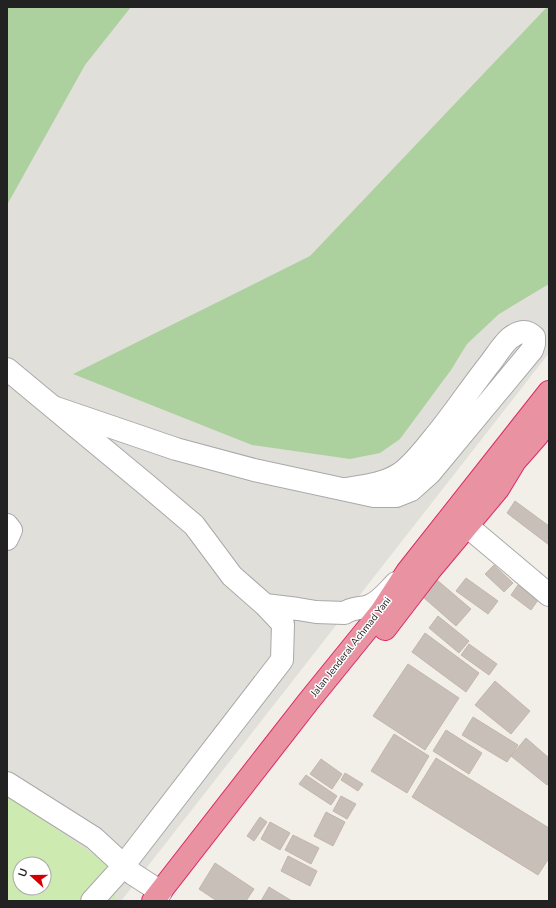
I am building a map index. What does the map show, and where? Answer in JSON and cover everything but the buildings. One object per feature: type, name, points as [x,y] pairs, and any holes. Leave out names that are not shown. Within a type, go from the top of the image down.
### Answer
[{"type":"highway","name":"Jalan Jenderal Achmad Yani","points":[[161,898],[308,702],[381,612],[407,572],[549,392]]},
{"type":"highway","name":"Jalan Jenderal Achmad Yani","points":[[161,898],[291,749],[431,569],[498,489],[515,461],[537,436],[549,419]]},
{"type":"street","points":[[53,407],[176,449],[254,470],[374,496],[396,496],[411,490],[430,473],[532,350],[534,337],[531,333],[520,332],[510,338],[484,370],[450,418],[418,457],[400,473],[381,482],[346,489]]},
{"type":"street","points":[[7,369],[194,525],[232,576],[283,624],[282,660],[124,864],[92,901]]},
{"type":"street","points":[[7,524],[11,530],[7,539]]},
{"type":"street","points":[[467,526],[549,595]]},
{"type":"street","points":[[265,606],[316,612],[345,613],[348,609],[369,606],[379,600],[407,572]]},
{"type":"street","points":[[7,783],[94,838],[161,898]]},
{"type":"shaded area","points":[[7,7],[549,7],[549,353],[144,871],[130,877],[132,887],[121,901],[7,901]]},
{"type":"green space","points":[[7,7],[131,7],[85,65],[7,205]]},
{"type":"green space","points":[[547,7],[549,7],[549,284],[499,314],[467,344],[451,370],[400,439],[380,453],[350,459],[252,445],[73,374],[310,256]]},
{"type":"green space","points":[[7,795],[112,867],[116,901],[7,901]]}]
